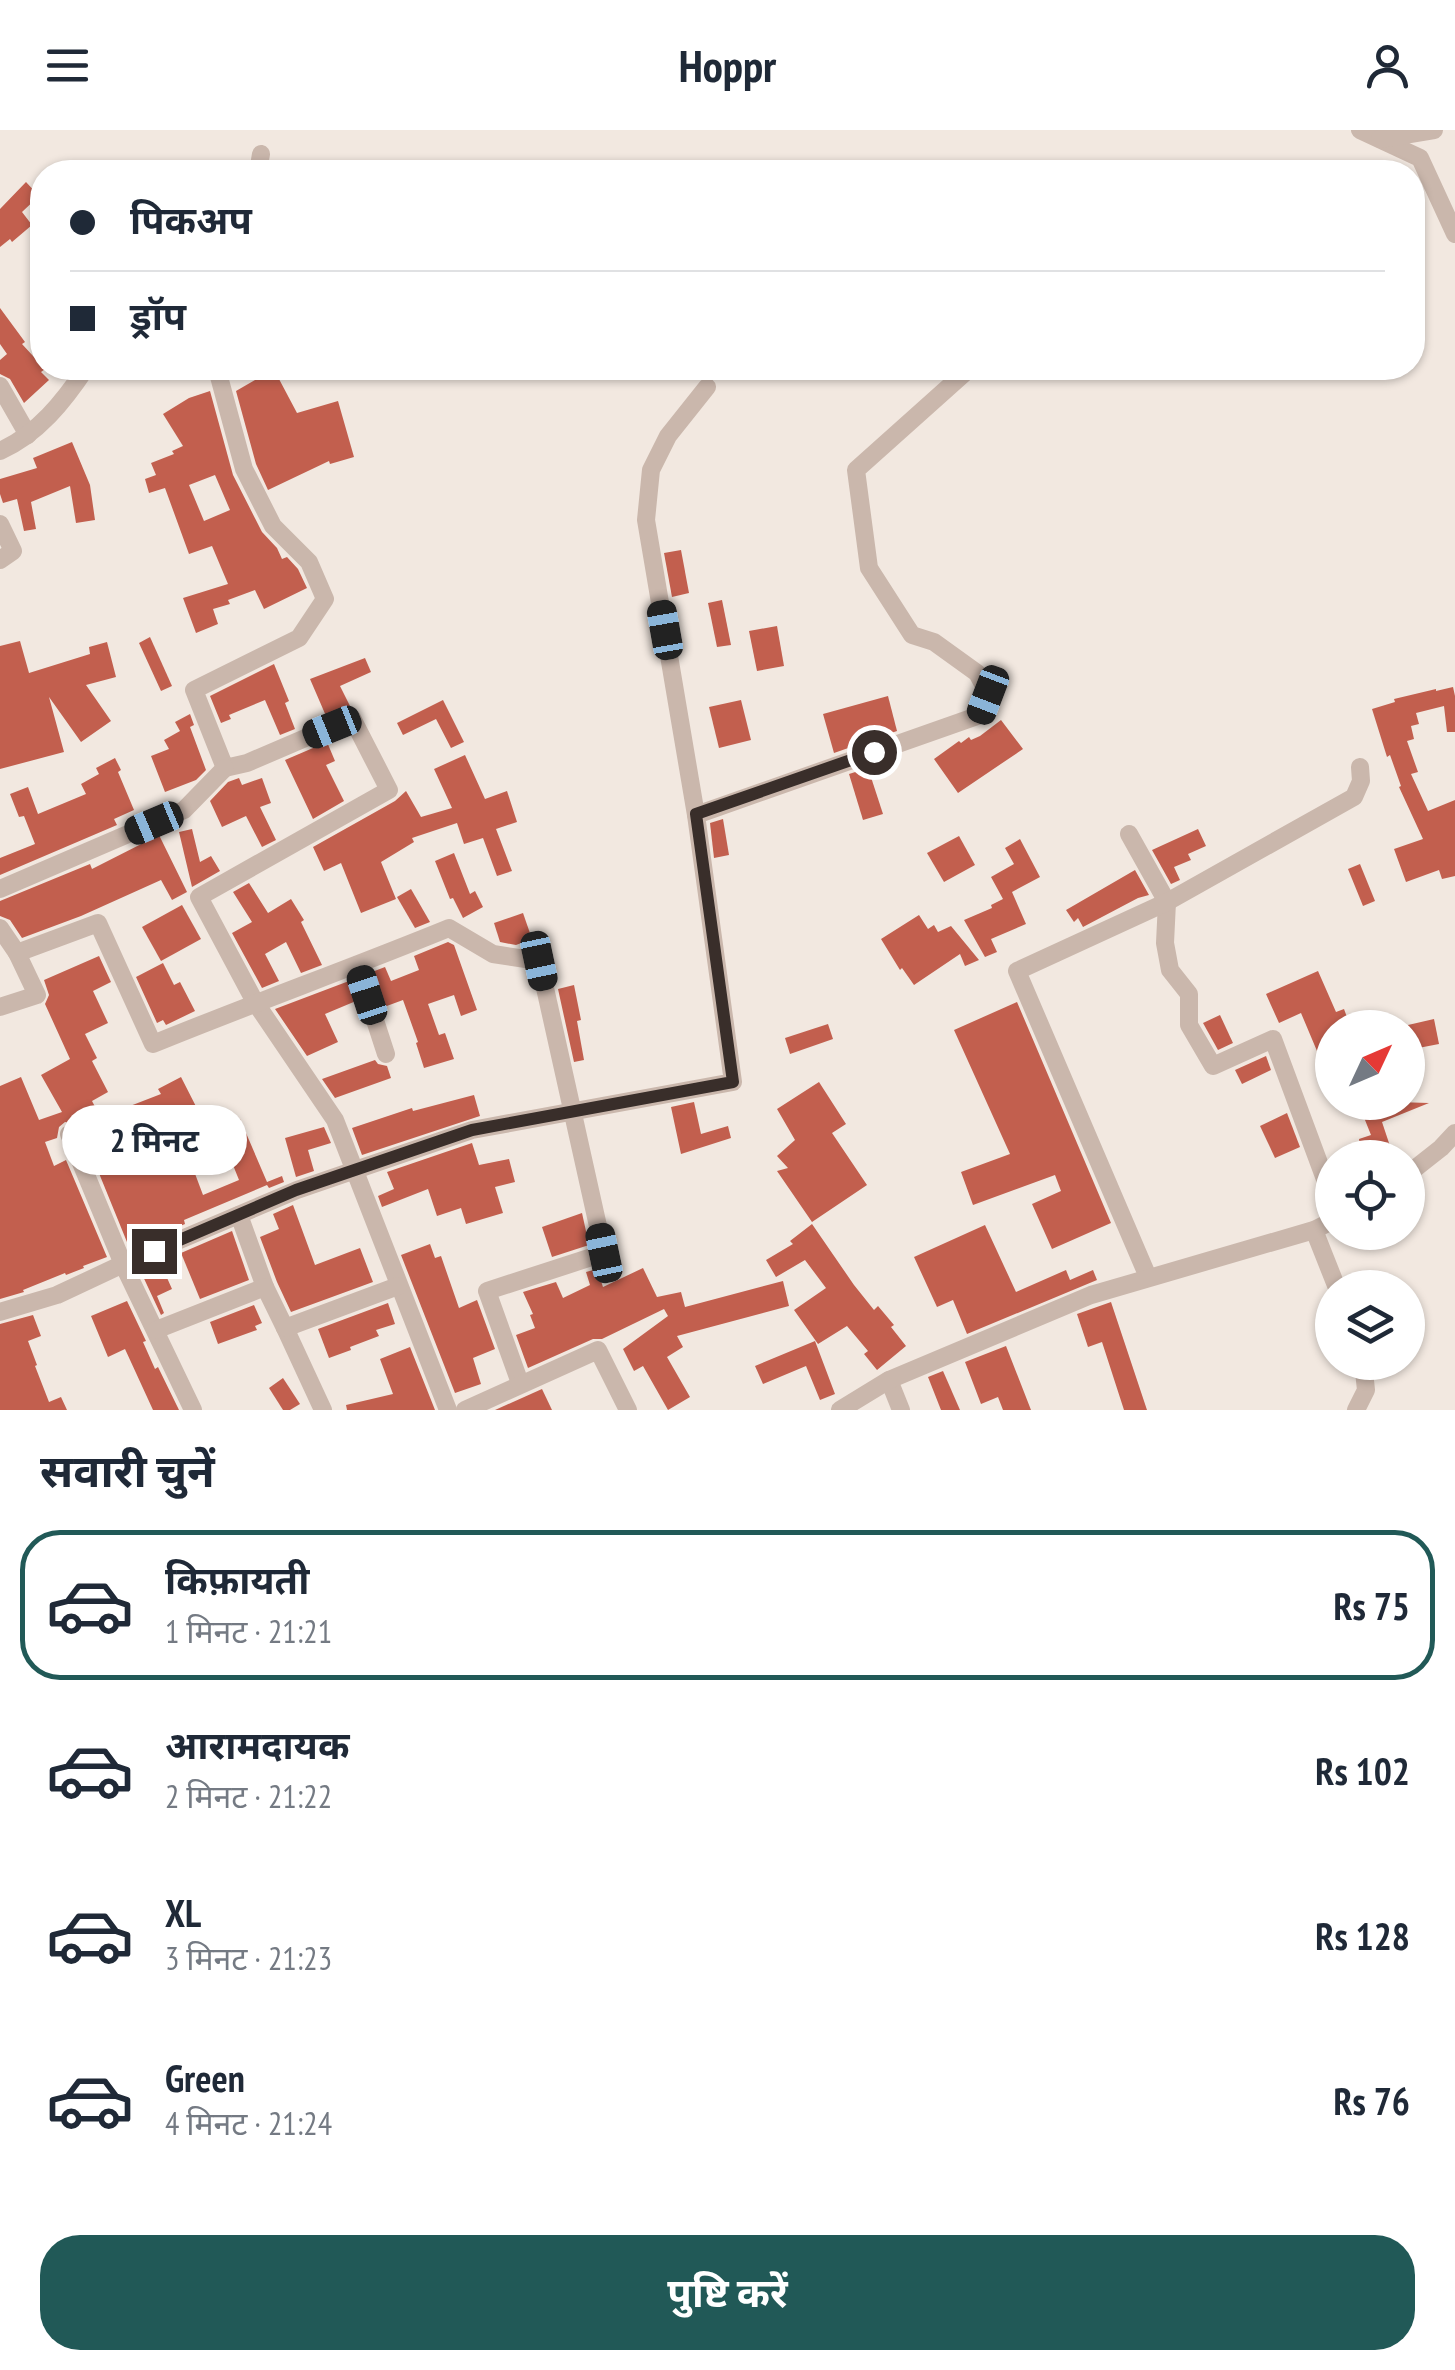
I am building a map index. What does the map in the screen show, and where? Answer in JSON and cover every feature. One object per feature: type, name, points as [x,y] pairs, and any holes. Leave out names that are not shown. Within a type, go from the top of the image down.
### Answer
[{"type":"street","points":[[1360,130],[1421,160]]},
{"type":"street","points":[[1379,139],[1434,130]]},
{"type":"street","points":[[1425,168],[1454,229]]},
{"type":"street","points":[[0,451],[28,435],[64,402],[78,380]]},
{"type":"street","points":[[220,380],[244,469],[273,526],[310,562],[325,599],[299,638],[194,690],[225,768]]},
{"type":"street","points":[[696,814],[980,715],[988,695],[977,672],[934,642],[912,635],[869,568],[856,470],[957,380]]},
{"type":"street","points":[[0,386],[28,435]]},
{"type":"street","points":[[0,1291],[3,1311],[57,1295],[296,1190],[472,1130],[733,1082],[696,814],[646,520],[650,470],[668,436],[707,387]]},
{"type":"street","points":[[0,524],[13,550],[0,560]]},
{"type":"street","points":[[0,889],[184,810],[225,768],[247,763],[352,718],[389,790],[198,896],[255,1002],[335,1120],[448,1410]]},
{"type":"street","points":[[1148,1277],[1017,971],[1166,902],[1354,797],[1360,767]]},
{"type":"street","points":[[1129,834],[1166,902],[1165,943],[1170,970],[1188,994],[1189,1025],[1213,1066],[1273,1039],[1315,1152]]},
{"type":"street","points":[[17,952],[98,923],[153,1044],[448,928],[493,954],[539,961],[604,1253],[487,1291],[520,1384]]},
{"type":"street","points":[[0,928],[17,952],[37,995],[0,1007]]},
{"type":"street","points":[[357,966],[386,1054]]},
{"type":"street","points":[[1425,1161],[1455,1133]]},
{"type":"street","points":[[69,1134],[123,1264],[194,1410]]},
{"type":"street","points":[[239,1215],[265,1286],[323,1410]]},
{"type":"street","points":[[840,1410],[890,1380],[1091,1295],[1148,1277],[1314,1230],[1330,1270]]},
{"type":"street","points":[[156,1330],[265,1286]]},
{"type":"street","points":[[286,1328],[398,1286]]},
{"type":"street","points":[[465,1410],[598,1350],[628,1410]]},
{"type":"street","points":[[890,1380],[901,1410]]},
{"type":"street","points":[[1356,1410],[1366,1390],[1365,1380]]},
{"type":"building","points":[[26,182],[30,186],[30,204],[22,212],[30,227],[0,247],[0,209]]},
{"type":"building","points":[[0,308],[30,353],[30,380],[49,380],[24,403],[10,379],[0,374],[0,360],[7,354],[0,344]]},
{"type":"building","points":[[255,380],[280,380],[297,413],[338,401],[354,457],[330,464],[329,461],[268,490],[256,464],[236,391]]},
{"type":"building","points":[[210,391],[233,475],[262,532],[282,559],[287,557],[298,569],[307,588],[264,609],[255,590],[228,600],[230,604],[213,609],[218,624],[196,633],[183,598],[228,584],[212,546],[189,554],[165,488],[149,493],[145,479],[156,475],[151,463],[183,446],[163,414]],"holes":[[[215,475],[230,510],[204,521],[189,485]]]},
{"type":"building","points":[[72,442],[90,485],[95,520],[76,523],[70,486],[31,502],[36,529],[24,531],[17,499],[3,503],[0,479],[37,468],[33,458]]},
{"type":"building","points":[[681,550],[689,593],[672,597],[664,553]]},
{"type":"building","points":[[722,600],[731,645],[717,647],[708,603]]},
{"type":"building","points":[[777,626],[784,666],[757,671],[749,631]]},
{"type":"building","points":[[150,637],[172,686],[161,691],[139,643]]},
{"type":"building","points":[[20,641],[29,673],[90,654],[89,647],[107,642],[116,677],[86,685],[111,721],[81,742],[49,697],[64,752],[0,769],[0,646]]},
{"type":"building","points":[[365,658],[371,672],[340,686],[350,706],[326,716],[310,679]]},
{"type":"building","points":[[274,664],[295,729],[280,735],[265,700],[229,715],[231,719],[221,723],[210,696]]},
{"type":"building","points":[[1453,687],[1455,732],[1447,732],[1444,706],[1416,713],[1419,724],[1411,726],[1414,739],[1407,741],[1418,772],[1411,774],[1428,811],[1455,800],[1455,876],[1442,879],[1439,870],[1406,882],[1394,849],[1423,839],[1399,787],[1390,755],[1387,757],[1372,709],[1395,702],[1394,699]]},
{"type":"building","points":[[888,696],[897,731],[834,753],[823,714]]},
{"type":"building","points":[[443,700],[464,742],[451,748],[436,719],[403,735],[397,723]]},
{"type":"building","points":[[741,700],[751,740],[719,748],[709,707]]},
{"type":"building","points":[[190,714],[194,725],[190,727],[206,770],[196,780],[165,792],[151,756],[169,749],[164,740],[180,731],[175,722]]},
{"type":"building","points":[[1001,720],[1023,749],[958,793],[934,759],[959,741],[980,736]]},
{"type":"building","points":[[327,742],[335,761],[326,765],[344,801],[313,819],[285,760]]},
{"type":"building","points":[[465,755],[485,799],[507,791],[517,822],[496,829],[512,871],[497,876],[483,838],[464,844],[457,823],[412,838],[414,842],[381,862],[396,899],[361,913],[341,863],[324,871],[313,847],[406,791],[421,817],[452,808],[434,769]]},
{"type":"building","points":[[115,758],[134,810],[114,819],[117,825],[0,875],[0,858],[35,844],[10,794],[28,787],[38,814],[86,794],[81,784],[99,774],[96,768]]},
{"type":"building","points":[[868,768],[883,814],[863,820],[849,774]]},
{"type":"building","points":[[239,778],[242,785],[262,778],[271,803],[260,807],[276,840],[262,847],[246,816],[222,827],[210,801],[228,782]]},
{"type":"building","points":[[723,819],[729,855],[714,858],[710,823]]},
{"type":"building","points":[[192,829],[200,862],[211,856],[220,871],[192,887],[179,832]]},
{"type":"building","points":[[1198,829],[1206,846],[1188,854],[1191,860],[1174,867],[1180,880],[1171,884],[1152,850]]},
{"type":"building","points":[[159,835],[187,892],[172,900],[161,880],[22,938],[10,920],[0,916],[0,901],[90,864],[92,869]]},
{"type":"building","points":[[959,836],[975,865],[944,882],[927,853]]},
{"type":"building","points":[[1020,839],[1040,877],[1012,892],[1026,924],[991,939],[997,952],[985,957],[964,920],[1003,899],[991,877],[1014,864],[1005,848]]},
{"type":"building","points":[[454,853],[470,894],[475,891],[483,907],[463,918],[453,898],[450,899],[435,861]]},
{"type":"building","points":[[1360,864],[1375,901],[1363,906],[1348,869]]},
{"type":"building","points":[[1135,870],[1149,895],[1083,927],[1078,918],[1074,922],[1066,910]]},
{"type":"building","points":[[249,883],[268,913],[291,899],[322,965],[301,973],[286,942],[265,954],[279,981],[262,988],[232,933],[252,922],[233,892]]},
{"type":"building","points":[[411,889],[430,922],[415,928],[397,897]]},
{"type":"building","points":[[182,905],[201,939],[161,961],[142,927]]},
{"type":"building","points":[[523,913],[532,939],[516,945],[500,942],[494,923]]},
{"type":"building","points":[[919,915],[928,929],[934,925],[938,932],[951,926],[979,960],[965,966],[960,954],[914,985],[881,939]]},
{"type":"building","points":[[448,942],[454,945],[477,1010],[461,1016],[454,995],[428,1004],[439,1035],[445,1033],[454,1059],[424,1068],[403,1000],[384,1007],[372,972],[385,967],[391,981],[419,970],[414,956]]},
{"type":"building","points":[[99,956],[111,982],[93,991],[108,1023],[85,1034],[97,1058],[92,1061],[108,1092],[92,1101],[103,1122],[161,1094],[158,1089],[181,1077],[208,1130],[240,1119],[267,1182],[282,1176],[284,1182],[269,1188],[267,1185],[129,1247],[81,1129],[65,1122],[59,1127],[57,1138],[45,1142],[54,1166],[66,1160],[107,1257],[0,1299],[0,1086],[21,1077],[39,1120],[62,1112],[41,1075],[70,1059],[45,1004],[49,995],[44,980]],"holes":[[[229,1155],[239,1180],[203,1195],[194,1171]]]},
{"type":"building","points":[[163,963],[174,985],[180,982],[195,1011],[166,1025],[163,1020],[157,1023],[136,977]]},
{"type":"building","points":[[1318,971],[1335,1010],[1315,1010],[1315,1046],[1301,1013],[1279,1023],[1266,994]]},
{"type":"building","points":[[349,981],[356,1001],[325,1014],[338,1042],[307,1056],[275,1009]]},
{"type":"building","points":[[574,985],[584,1060],[574,1062],[558,989]]},
{"type":"building","points":[[1017,1002],[1111,1223],[1052,1249],[1032,1204],[1061,1191],[1055,1175],[973,1205],[961,1172],[1010,1154],[954,1030]]},
{"type":"building","points":[[1220,1015],[1233,1043],[1218,1050],[1203,1023]]},
{"type":"building","points":[[1434,1019],[1439,1044],[1425,1047],[1425,1021]]},
{"type":"building","points":[[828,1024],[833,1039],[790,1054],[785,1038]]},
{"type":"building","points":[[1266,1056],[1271,1070],[1242,1084],[1235,1070]]},
{"type":"building","points":[[375,1060],[387,1066],[391,1078],[335,1098],[322,1079]]},
{"type":"building","points":[[819,1082],[846,1124],[832,1133],[867,1185],[812,1222],[777,1171],[788,1168],[777,1156],[795,1140],[777,1109]]},
{"type":"building","points":[[474,1095],[480,1116],[362,1155],[352,1128],[412,1108],[413,1111]]},
{"type":"building","points":[[694,1102],[701,1134],[728,1126],[731,1138],[681,1154],[671,1107]]},
{"type":"building","points":[[1287,1113],[1300,1147],[1275,1158],[1260,1126]]},
{"type":"building","points":[[1365,1120],[1387,1120],[1382,1122],[1388,1140],[1359,1140],[1371,1135]]},
{"type":"building","points":[[324,1127],[331,1143],[308,1150],[314,1171],[296,1177],[285,1138]]},
{"type":"building","points":[[472,1143],[479,1165],[509,1159],[515,1182],[495,1187],[503,1213],[466,1224],[461,1208],[437,1216],[428,1189],[382,1207],[378,1196],[394,1189],[387,1172]]},
{"type":"building","points":[[293,1205],[315,1265],[360,1248],[373,1282],[291,1312],[260,1237],[279,1229],[273,1214]]},
{"type":"building","points":[[582,1213],[589,1245],[552,1257],[542,1227]]},
{"type":"building","points":[[812,1224],[854,1285],[874,1310],[878,1306],[906,1346],[877,1370],[864,1354],[868,1351],[847,1326],[818,1344],[794,1310],[826,1288],[805,1260],[776,1277],[766,1260],[793,1244],[790,1241]]},
{"type":"building","points":[[985,1225],[1016,1292],[1066,1270],[1070,1280],[1093,1270],[1097,1280],[967,1334],[953,1300],[937,1307],[914,1257]]},
{"type":"building","points":[[232,1231],[249,1280],[200,1299],[181,1253]]},
{"type":"building","points":[[430,1244],[435,1258],[441,1256],[459,1308],[477,1300],[495,1349],[473,1358],[481,1384],[455,1393],[401,1255]]},
{"type":"building","points":[[160,1262],[172,1289],[157,1296],[164,1313],[161,1315],[140,1270]]},
{"type":"building","points":[[643,1268],[657,1297],[681,1292],[685,1307],[783,1281],[789,1306],[677,1336],[683,1347],[667,1357],[690,1397],[668,1410],[643,1366],[634,1371],[623,1349],[668,1316],[664,1309],[528,1368],[516,1335],[535,1328],[523,1292],[556,1282],[563,1298],[590,1285],[586,1272],[597,1269],[603,1287]]},
{"type":"building","points":[[127,1301],[155,1369],[158,1367],[179,1410],[153,1410],[125,1349],[108,1357],[91,1316]]},
{"type":"building","points":[[1111,1302],[1147,1410],[1124,1410],[1102,1342],[1088,1347],[1077,1314]]},
{"type":"building","points":[[388,1303],[395,1324],[376,1330],[379,1336],[329,1358],[318,1329]]},
{"type":"building","points":[[254,1305],[262,1323],[255,1326],[257,1330],[218,1344],[210,1322]]},
{"type":"building","points":[[33,1315],[41,1336],[28,1341],[35,1366],[49,1402],[61,1397],[67,1410],[0,1410],[0,1324]]},
{"type":"building","points":[[815,1341],[835,1394],[820,1400],[806,1366],[763,1384],[755,1366]]},
{"type":"building","points":[[1006,1346],[1031,1410],[1003,1410],[998,1397],[981,1404],[965,1362]]},
{"type":"building","points":[[410,1347],[435,1410],[347,1410],[346,1405],[393,1394],[380,1359]]},
{"type":"building","points":[[943,1371],[960,1410],[941,1410],[928,1377]]},
{"type":"building","points":[[283,1378],[300,1404],[290,1410],[283,1410],[269,1388]]},
{"type":"building","points":[[542,1389],[552,1410],[495,1410]]},
{"type":"route","points":[[154,1251],[296,1190],[472,1130],[733,1082],[696,814],[874,752]]}]
